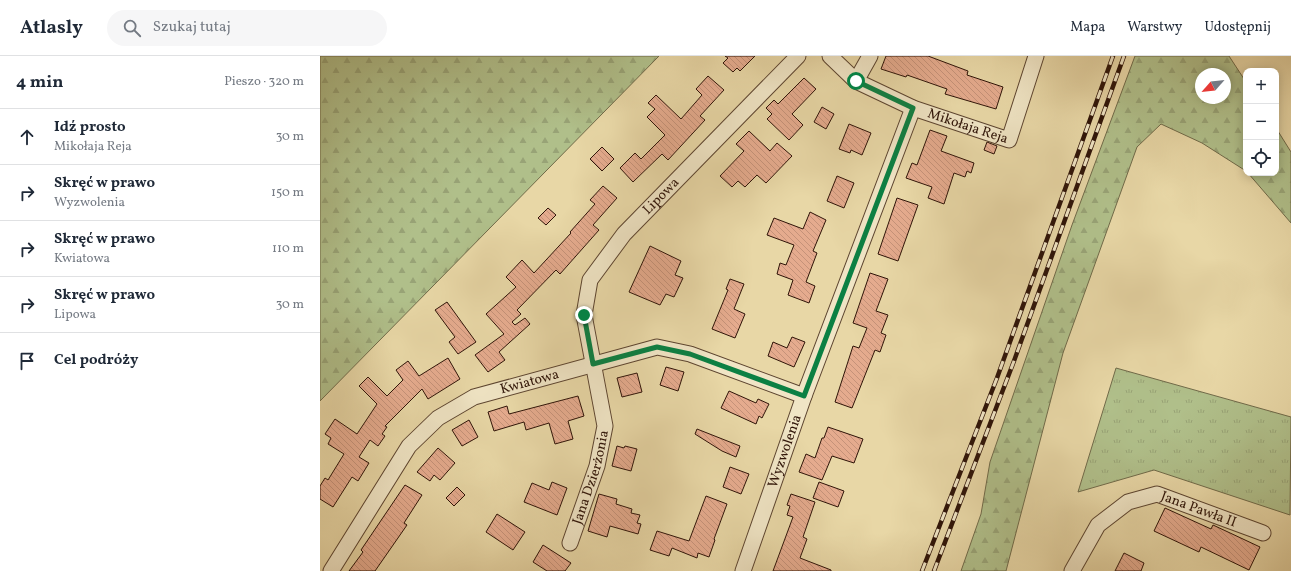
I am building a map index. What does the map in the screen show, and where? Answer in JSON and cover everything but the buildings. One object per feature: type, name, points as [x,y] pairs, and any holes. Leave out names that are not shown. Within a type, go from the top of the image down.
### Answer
[{"type":"street","name":"Lipowa","points":[[593,364],[584,315],[590,280],[624,234],[798,56]]},
{"type":"street","name":"Mikołaja Reja","points":[[830,56],[856,81],[913,108],[1009,140],[1036,56]]},
{"type":"street","points":[[856,81],[870,56]]},
{"type":"street","name":"Wyzwolenia","points":[[743,571],[804,396],[913,108]]},
{"type":"street","name":"Kwiatowa","points":[[331,571],[409,446],[438,418],[474,397],[657,347],[690,354],[804,396]]},
{"type":"street","name":"Jana Dzierżonia","points":[[570,543],[597,466],[605,426],[593,364]]},
{"type":"street","name":"Jana Pawła II","points":[[1072,571],[1098,524],[1128,502],[1157,494],[1263,534]]},
{"type":"green space","points":[[320,56],[659,56],[320,401]]},
{"type":"green space","points":[[1135,56],[1229,56],[1243,77],[1243,169],[1202,143],[1161,124],[1137,147],[1063,353],[1006,571],[961,571],[981,514],[990,462],[1072,225]]},
{"type":"green space","points":[[1279,133],[1291,152],[1291,223],[1251,176],[1279,176]]},
{"type":"green space","points":[[1116,368],[1291,417],[1290,515],[1154,470],[1078,492]]},
{"type":"railway","points":[[922,571],[997,378],[1113,56]]},
{"type":"railway","points":[[934,571],[1014,361],[1124,56]]},
{"type":"route","points":[[584,315],[593,364],[657,347],[690,354],[804,396],[913,108],[856,81]]}]
